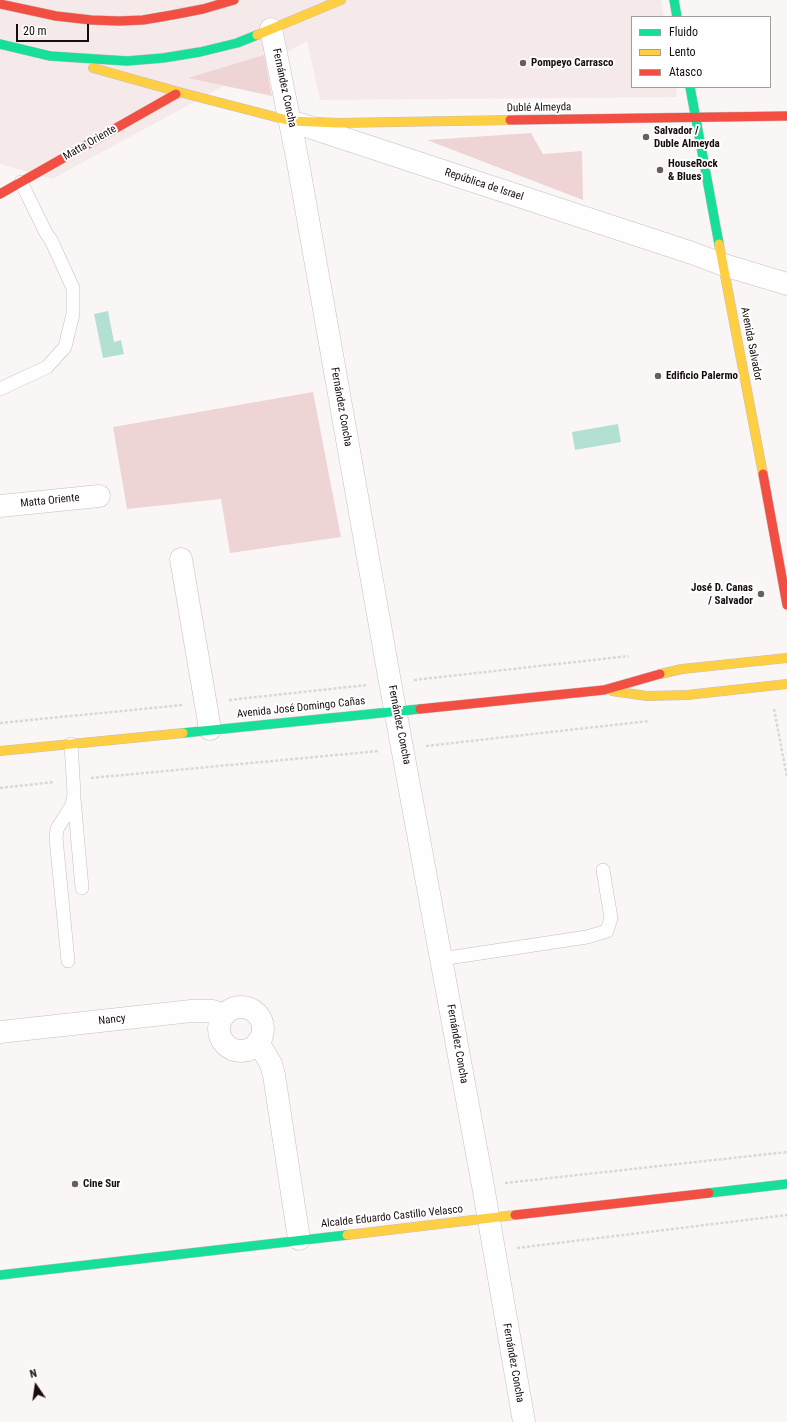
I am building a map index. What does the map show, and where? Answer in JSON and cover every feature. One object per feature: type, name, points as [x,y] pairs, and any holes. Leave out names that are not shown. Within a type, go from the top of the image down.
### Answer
[{"type":"main road","points":[[0,4],[84,20],[119,21],[143,20],[172,15],[204,9],[234,0]]},
{"type":"main road","points":[[0,44],[50,56],[126,61],[164,58],[200,52],[237,43],[342,0]]},
{"type":"main road","points":[[674,0],[677,16]]},
{"type":"main road","name":"República de Israel","points":[[50,56],[291,121]]},
{"type":"main road","name":"Avenida Salvador","points":[[690,88],[787,605]]},
{"type":"main road","name":"Matta Oriente","points":[[0,194],[179,92]]},
{"type":"main road","name":"Dublé Almeyda","points":[[291,121],[359,123],[787,116]]},
{"type":"main road","name":"Avenida José Domingo Cañas","points":[[0,751],[604,690],[682,669],[787,658]]},
{"type":"main road","name":"Avenida José Domingo Cañas","points":[[604,690],[647,696],[687,695],[787,684]]},
{"type":"main road","name":"Alcalde Eduardo Castillo Velasco","points":[[0,1275],[299,1239],[488,1219],[787,1184]]},
{"type":"street","name":"Fernández Concha","points":[[271,29],[291,121],[389,675],[483,1186],[524,1422]]},
{"type":"street","name":"República de Israel","points":[[291,121],[692,253],[724,265],[787,284]]},
{"type":"street","name":"Matta Oriente","points":[[0,506],[99,496]]},
{"type":"street","points":[[181,559],[210,729]]},
{"type":"street","points":[[242,1007],[254,1012],[259,1017],[263,1030],[262,1036],[258,1042],[253,1047],[245,1051],[238,1051],[231,1048],[221,1037],[219,1030],[220,1022],[224,1015],[229,1011],[242,1007]]},
{"type":"street","name":"Nancy","points":[[0,1032],[191,1011],[213,1011],[224,1015]]},
{"type":"street","points":[[258,1042],[271,1064],[274,1075],[299,1239]]},
{"type":"lane","points":[[0,389],[47,367],[65,347],[74,314],[73,288],[51,240],[46,233],[21,182]]},
{"type":"lane","points":[[71,744],[82,888]]},
{"type":"lane","points":[[68,961],[56,838],[57,829],[72,805],[74,794]]},
{"type":"lane","points":[[441,959],[587,937],[607,932],[611,918],[603,870]]},
{"type":"path","points":[[774,707],[787,777]]},
{"type":"path","points":[[483,1186],[787,1152]]},
{"type":"path","points":[[494,1251],[787,1215]]},
{"type":"shaded area","points":[[0,0],[661,0],[664,16],[631,16],[631,88],[676,88],[677,97],[320,100],[307,41],[52,179],[0,164]]},
{"type":"shaded area","points":[[264,55],[272,96],[188,78]]},
{"type":"shaded area","points":[[531,133],[543,154],[582,151],[583,200],[427,140]]},
{"type":"shaded area","points":[[108,311],[114,342],[121,340],[124,354],[103,358],[94,314]]},
{"type":"shaded area","points":[[313,392],[341,537],[230,553],[221,499],[127,509],[113,427]]},
{"type":"shaded area","points":[[618,424],[621,442],[575,450],[572,432]]},
{"type":"traffic: fast","points":[[674,0],[677,16]]},
{"type":"traffic: fast","points":[[0,44],[50,56],[127,61],[163,58],[200,52],[237,43],[257,35]]},
{"type":"traffic: fast","points":[[690,88],[719,244]]},
{"type":"traffic: fast","points":[[183,733],[420,709]]},
{"type":"traffic: fast","points":[[709,1193],[787,1184]]},
{"type":"traffic: fast","points":[[0,1275],[347,1235]]},
{"type":"traffic: slow","points":[[257,35],[341,0]]},
{"type":"traffic: slow","points":[[93,68],[179,92]]},
{"type":"traffic: slow","points":[[176,94],[179,92],[291,121],[338,123],[510,120]]},
{"type":"traffic: slow","points":[[719,244],[763,474]]},
{"type":"traffic: slow","points":[[660,674],[682,669],[787,658]]},
{"type":"traffic: slow","points":[[612,691],[647,696],[687,695],[787,684]]},
{"type":"traffic: slow","points":[[0,751],[183,733]]},
{"type":"traffic: slow","points":[[347,1235],[515,1215]]},
{"type":"traffic: jam","points":[[0,4],[56,16],[91,20],[119,21],[143,20],[172,15],[203,9],[234,0]]},
{"type":"traffic: jam","points":[[0,194],[176,94]]},
{"type":"traffic: jam","points":[[510,120],[787,116]]},
{"type":"traffic: jam","points":[[763,474],[787,605]]},
{"type":"traffic: jam","points":[[420,709],[604,690],[660,674]]},
{"type":"traffic: jam","points":[[515,1215],[709,1193]]},
{"type":"place","name":"Pompeyo Carrasco","points":[[523,63]]},
{"type":"place","name":"Salvador / Duble Almeyda","points":[[646,137]]},
{"type":"place","name":"HouseRock & Blues","points":[[660,170]]},
{"type":"place","name":"Edificio Palermo","points":[[658,376]]},
{"type":"place","name":"José D. Canas / Salvador","points":[[761,594]]},
{"type":"place","name":"Cine Sur","points":[[75,1184]]}]
